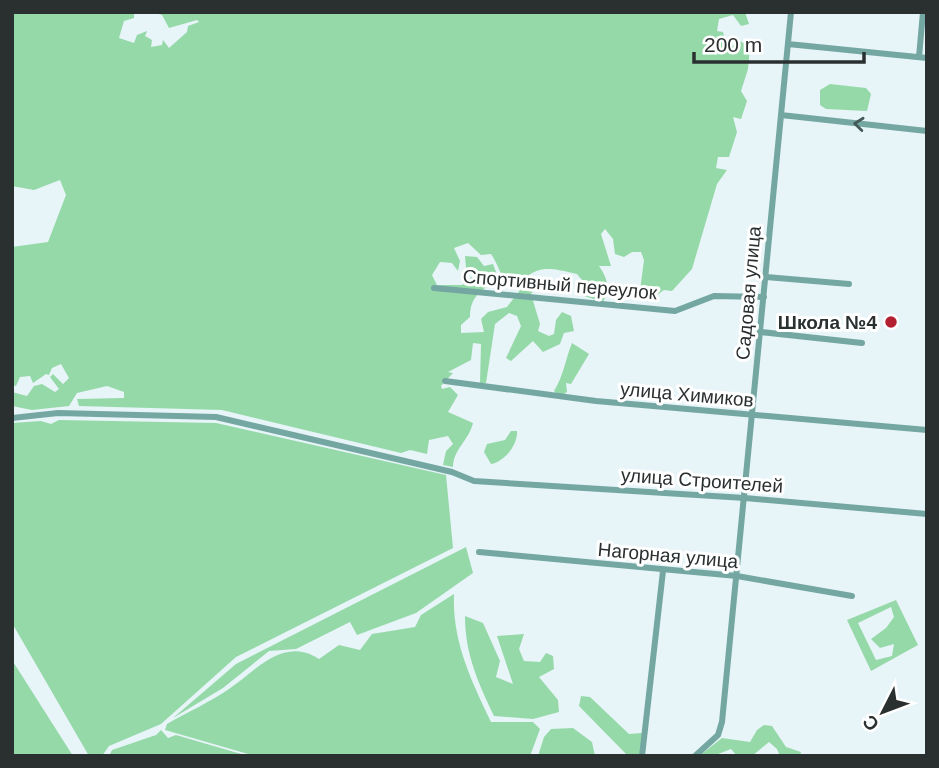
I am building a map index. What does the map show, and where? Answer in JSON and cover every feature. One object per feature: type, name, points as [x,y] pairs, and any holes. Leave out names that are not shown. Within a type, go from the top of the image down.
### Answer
[{"type":"street","name":"Садовая улица","points":[[695,756],[718,735],[722,723],[791,12]]},
{"type":"street","points":[[788,44],[923,58],[923,12]]},
{"type":"street","points":[[781,115],[927,131]]},
{"type":"street","points":[[766,277],[849,284]]},
{"type":"street","name":"Спортивный переулок","points":[[434,288],[675,311],[714,296],[764,297]]},
{"type":"street","points":[[761,332],[862,343]]},
{"type":"street","name":"улица Химиков","points":[[445,380],[596,401],[927,430]]},
{"type":"street","name":"улица Строителей","points":[[12,418],[58,414],[216,416],[452,472],[474,481],[745,498],[927,514]]},
{"type":"street","name":"Нагорная улица","points":[[479,552],[737,576],[852,596]]},
{"type":"street","points":[[642,756],[663,571]]},
{"type":"green space","points":[[12,12],[134,12],[134,18],[124,21],[119,38],[134,43],[137,35],[147,31],[145,36],[152,40],[151,47],[162,45],[163,40],[169,48],[187,32],[188,26],[199,22],[197,20],[169,28],[162,15],[152,12],[745,12],[749,24],[741,26],[733,15],[719,19],[717,31],[723,32],[725,40],[736,47],[740,41],[750,47],[748,69],[741,91],[747,101],[741,119],[733,117],[737,132],[729,157],[718,157],[716,168],[727,170],[717,184],[692,269],[672,291],[664,290],[650,300],[639,298],[644,260],[641,252],[632,252],[624,257],[615,254],[613,239],[605,229],[601,234],[611,266],[599,266],[607,284],[603,302],[581,295],[582,280],[577,274],[556,270],[534,272],[512,290],[491,254],[481,255],[468,243],[454,248],[460,261],[458,271],[452,263],[440,262],[432,275],[437,285],[462,285],[474,275],[466,268],[465,256],[477,257],[484,266],[493,264],[499,280],[482,290],[475,298],[470,317],[461,325],[461,333],[484,332],[481,319],[488,312],[507,307],[530,277],[536,287],[531,294],[540,324],[538,331],[549,336],[554,334],[556,320],[562,312],[571,316],[574,331],[564,333],[560,344],[543,352],[533,341],[511,361],[506,358],[521,326],[517,316],[509,313],[495,324],[486,383],[480,383],[481,344],[473,343],[471,360],[448,372],[453,373],[441,386],[442,389],[450,387],[458,395],[448,412],[473,423],[456,455],[453,467],[443,465],[446,451],[453,444],[448,436],[429,440],[427,454],[410,450],[401,453],[222,410],[79,406],[77,399],[124,398],[124,392],[107,386],[77,393],[69,406],[32,410],[12,406],[12,392],[27,396],[34,386],[42,384],[55,392],[59,389],[50,377],[53,374],[63,384],[69,378],[61,364],[52,368],[49,375],[46,374],[33,383],[30,376],[20,377],[16,386],[12,385],[12,247],[48,242],[66,195],[60,180],[34,190],[12,186]]},
{"type":"green space","points":[[830,84],[866,88],[871,94],[867,111],[826,109],[820,105],[820,90]]},
{"type":"green space","points":[[572,343],[589,354],[571,384],[566,383],[567,392],[559,397],[554,391]]},
{"type":"green space","points":[[59,420],[216,423],[446,475],[453,548],[236,657],[161,724],[109,746],[102,756],[89,756],[12,623],[12,423],[41,421],[51,424]]},
{"type":"green space","points":[[511,431],[517,431],[513,447],[501,460],[491,464],[484,452],[487,444],[505,440]]},
{"type":"green space","points":[[466,547],[473,573],[416,613],[357,635],[350,622],[296,649],[269,651],[223,688],[173,718],[236,664]]},
{"type":"green space","points":[[454,594],[456,628],[464,660],[491,722],[533,722],[540,729],[530,756],[255,756],[165,730],[167,724],[222,694],[271,658],[294,651],[319,659],[339,645],[360,650],[372,634],[415,627],[421,615]]},
{"type":"green space","points":[[896,600],[918,645],[871,671],[847,620]],"holes":[[[891,607],[894,617],[886,628],[871,639],[880,648],[894,644],[892,656],[876,660],[858,623]]]},
{"type":"green space","points":[[465,616],[483,623],[500,661],[496,677],[513,684],[497,636],[524,634],[519,649],[524,661],[540,662],[546,653],[553,656],[554,669],[539,677],[558,700],[559,712],[533,719],[494,716],[470,655]]},
{"type":"green space","points":[[12,660],[73,756],[12,756]]},
{"type":"green space","points":[[581,696],[590,697],[629,734],[642,733],[641,754],[628,756],[579,706]]},
{"type":"green space","points":[[764,725],[772,726],[786,747],[801,752],[800,756],[780,756],[769,742],[752,756],[737,756],[731,749],[713,756],[699,756],[722,738],[750,742],[757,730]]},
{"type":"green space","points":[[573,728],[592,742],[595,756],[538,756],[544,737],[551,729]]},
{"type":"green space","points":[[161,730],[168,738],[176,735],[248,756],[109,756],[112,750],[156,735]]},
{"type":"place","name":"Школа №4","points":[[891,322]]}]
